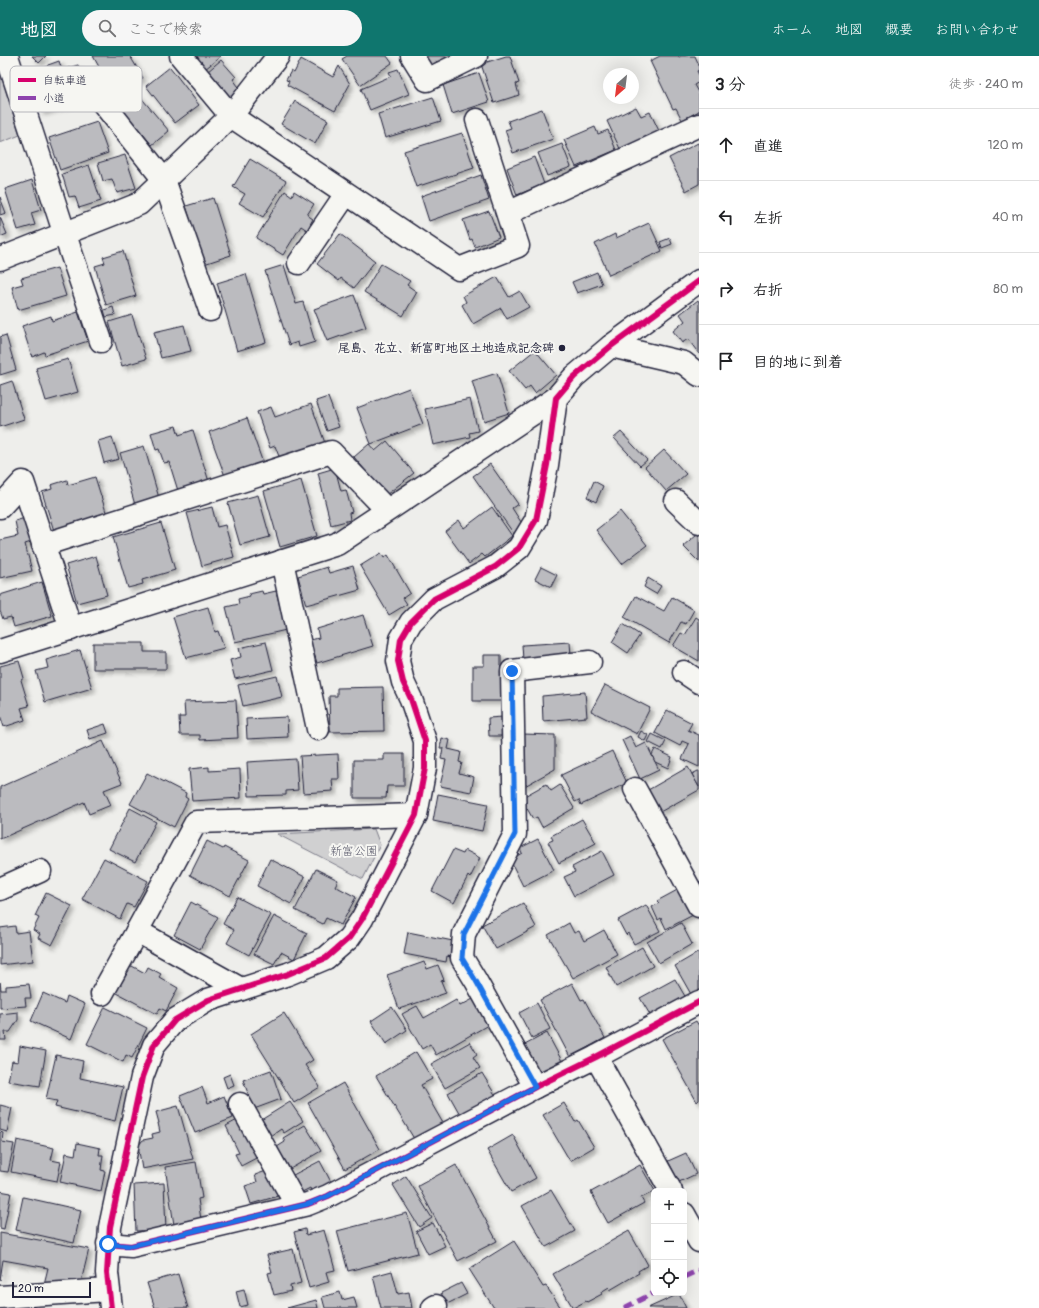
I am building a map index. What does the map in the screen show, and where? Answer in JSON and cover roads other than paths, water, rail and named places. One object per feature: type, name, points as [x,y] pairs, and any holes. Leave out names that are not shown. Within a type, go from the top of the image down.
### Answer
[{"type":"street","points":[[7,56],[10,66]]},
{"type":"street","points":[[182,56],[231,116],[459,269],[518,246],[477,120]]},
{"type":"street","points":[[0,259],[64,232],[139,204],[231,116],[278,56]]},
{"type":"street","points":[[412,56],[427,80],[476,56]]},
{"type":"street","points":[[25,112],[101,341]]},
{"type":"street","points":[[110,112],[164,180],[210,310]]},
{"type":"street","points":[[508,213],[699,125]]},
{"type":"street","points":[[299,263],[346,194]]},
{"type":"street","points":[[0,651],[337,544],[556,398],[574,377],[610,346],[699,281]]},
{"type":"street","points":[[610,346],[684,363],[699,374]]},
{"type":"street","points":[[0,1296],[110,1299],[107,1273],[110,1227],[142,1077],[154,1045],[175,1020],[208,1000],[288,974],[326,958],[349,938],[362,920],[416,815],[425,768],[426,741],[411,699],[402,682],[398,661],[401,639],[411,622],[434,600],[495,567],[519,548],[536,520],[547,464],[556,398]]},
{"type":"street","points":[[43,544],[331,452],[387,510]]},
{"type":"street","points":[[0,507],[22,482],[70,628]]},
{"type":"street","points":[[676,501],[699,523]]},
{"type":"street","points":[[282,561],[318,729]]},
{"type":"street","points":[[535,1087],[480,987],[462,958],[464,934],[515,834],[512,671],[590,662]]},
{"type":"street","points":[[635,789],[699,906]]},
{"type":"street","points":[[102,994],[196,822],[416,815]]},
{"type":"street","points":[[0,889],[40,871]]},
{"type":"street","points":[[137,931],[241,989]]},
{"type":"street","points":[[108,1244],[131,1246],[297,1206],[328,1196],[699,1002]]},
{"type":"street","points":[[596,1057],[669,1188]]},
{"type":"street","points":[[240,1104],[297,1206]]},
{"type":"street","points":[[687,1219],[699,1241]]},
{"type":"place","name":"尾島、花立、新富町地区土地造成記念碑","points":[[562,348]]},
{"type":"park label","name":"新富公園","points":[[354,851]]}]
